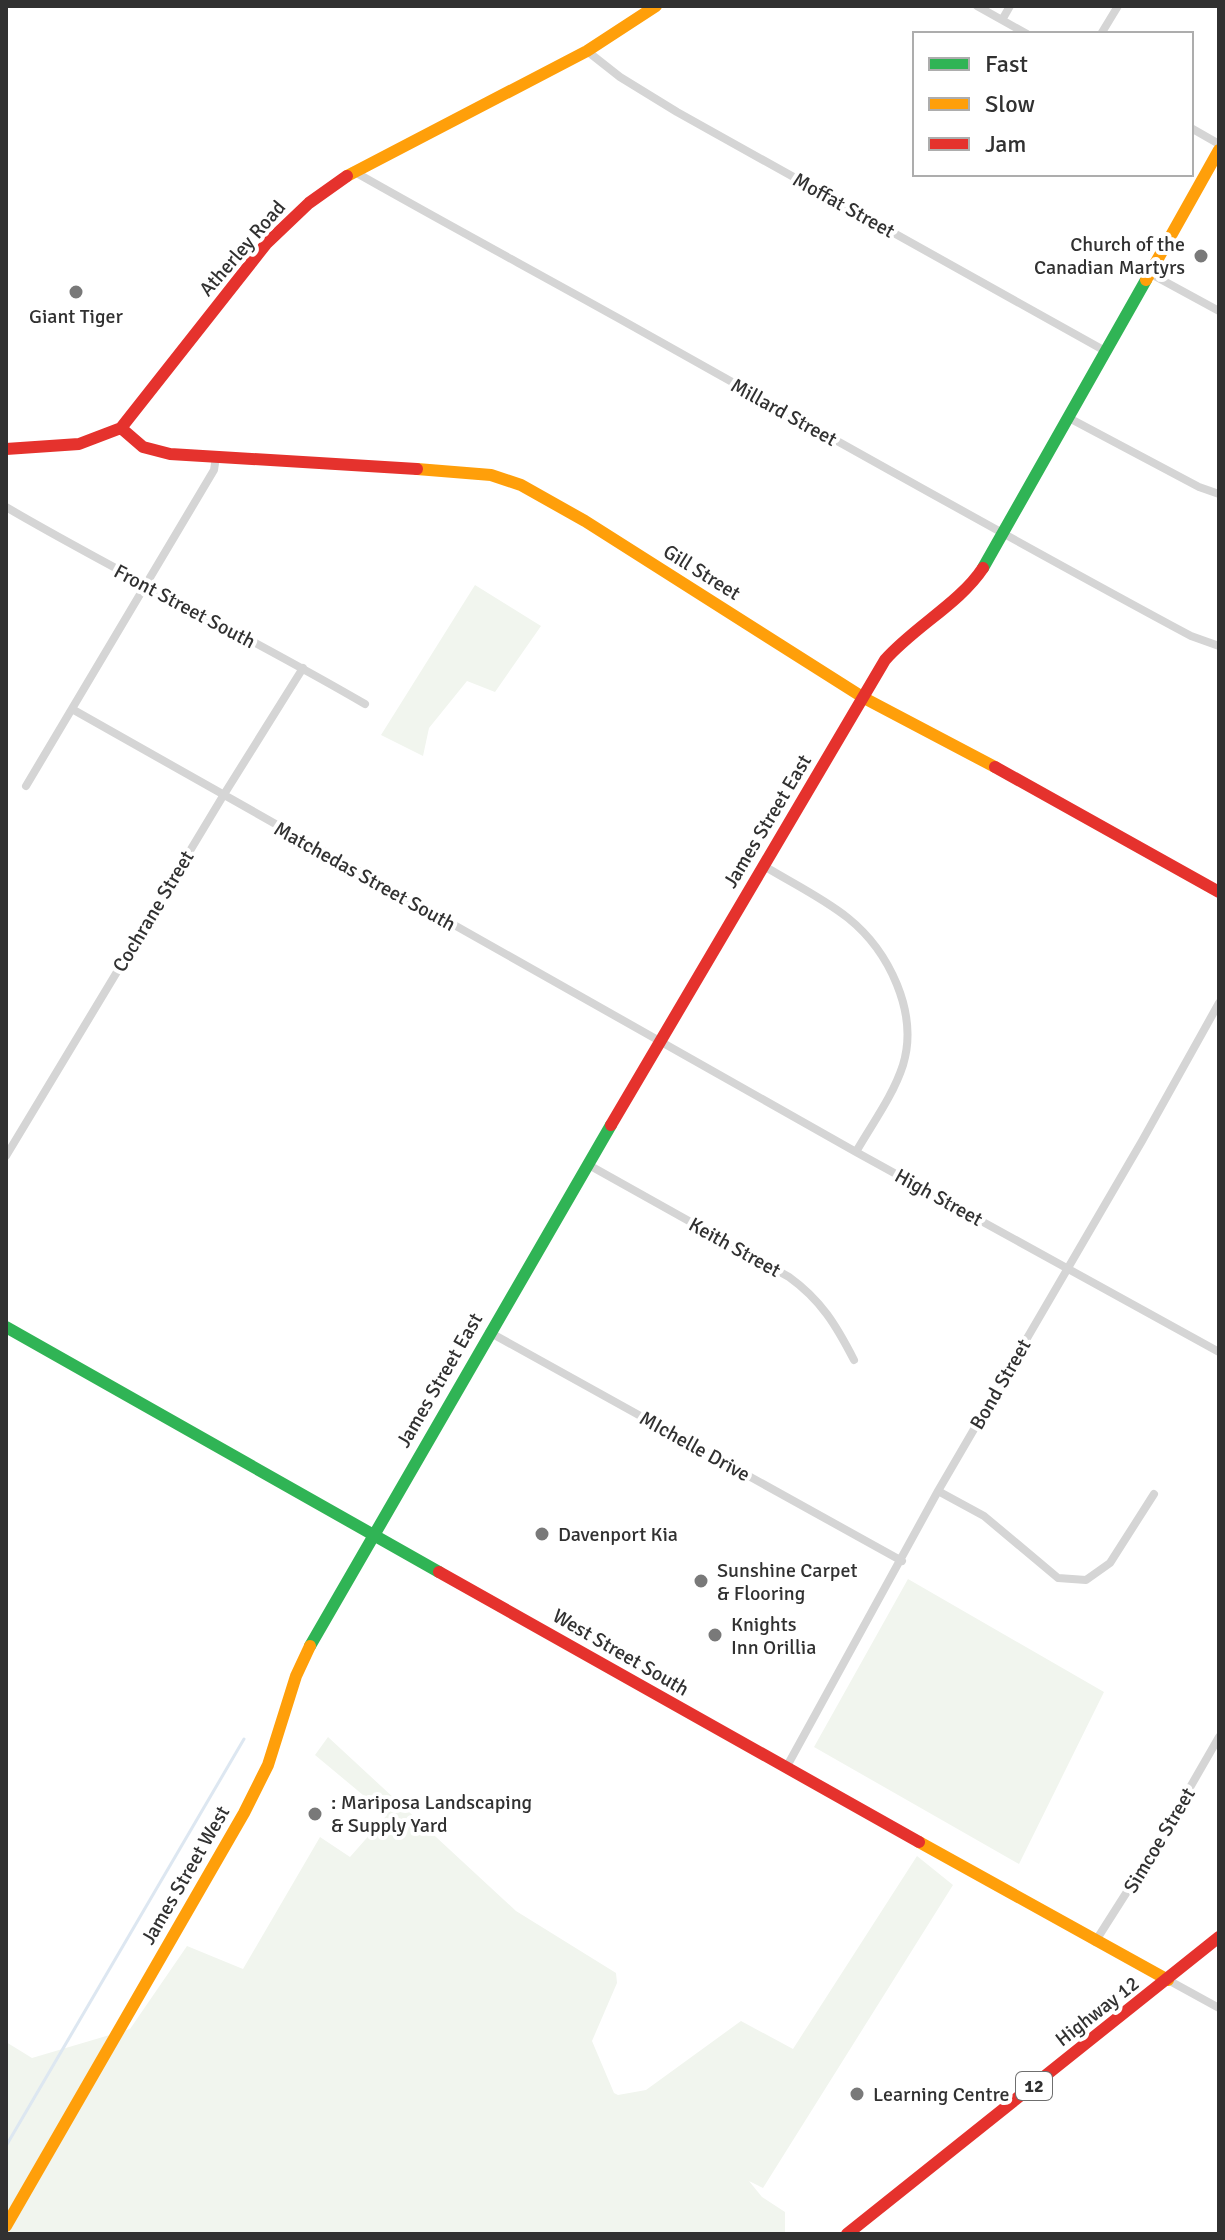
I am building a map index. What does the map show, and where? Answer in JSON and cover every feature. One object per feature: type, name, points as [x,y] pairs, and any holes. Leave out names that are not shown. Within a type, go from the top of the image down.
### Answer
[{"type":"main road","name":"Atherley Road","points":[[6,449],[76,445],[106,437],[121,428],[275,234],[309,203],[353,171],[587,51],[656,6]]},
{"type":"main road","name":"James Street East","points":[[374,1534],[587,1164],[885,660],[903,638],[968,588],[981,572],[1151,274],[1219,147]]},
{"type":"main road","name":"Gill Street","points":[[121,428],[148,449],[170,454],[446,471],[491,475],[521,485],[585,521],[864,698],[1219,892]]},
{"type":"main road","name":"West Street South","points":[[6,1327],[1095,1942],[1168,1980]]},
{"type":"main road","name":"James Street West","points":[[6,2226],[244,1813],[268,1765],[304,1657],[374,1534]]},
{"type":"main road","name":"Highway 12","points":[[847,2234],[1219,1937]]},
{"type":"street","points":[[977,6],[1023,32]]},
{"type":"street","points":[[1002,20],[1010,6]]},
{"type":"street","points":[[1102,32],[1118,6]]},
{"type":"street","name":"Moffat Street","points":[[587,51],[620,77],[677,112],[1107,352]]},
{"type":"street","points":[[1193,129],[1219,147]]},
{"type":"street","name":"Millard Street","points":[[353,171],[1002,535],[1191,636],[1219,646]]},
{"type":"street","points":[[1151,274],[1219,311]]},
{"type":"street","points":[[1069,418],[1199,487],[1219,494]]},
{"type":"street","points":[[26,786],[214,470],[216,457]]},
{"type":"street","name":"Front Street South","points":[[6,507],[365,704]]},
{"type":"street","name":"Cochrane Street","points":[[6,1156],[303,668]]},
{"type":"street","name":"Matchedas Street South","points":[[72,709],[659,1041]]},
{"type":"street","points":[[764,866],[834,908],[863,932],[885,961],[901,994],[908,1029],[903,1064],[890,1094],[856,1152]]},
{"type":"street","name":"Bond Street","points":[[786,1768],[938,1491],[1219,1003]]},
{"type":"street","name":"High Street","points":[[659,1041],[1219,1352]]},
{"type":"street","name":"Keith Street","points":[[587,1164],[789,1277],[812,1294],[834,1324],[854,1360]]},
{"type":"street","name":"MIchelle Drive","points":[[489,1332],[902,1561]]},
{"type":"street","points":[[938,1491],[984,1516],[1058,1578],[1086,1580],[1110,1563],[1154,1494]]},
{"type":"street","name":"Simcoe Street","points":[[1095,1942],[1158,1843],[1219,1737]]},
{"type":"street","name":"West Street South","points":[[1168,1980],[1219,2008]]},
{"type":"shaded area","points":[[475,585],[541,626],[495,692],[467,681],[429,728],[423,756],[381,735]]},
{"type":"shaded area","points":[[908,1579],[1104,1692],[1019,1864],[814,1747]]},
{"type":"shaded area","points":[[328,1737],[516,1911],[616,1973],[617,1983],[592,2041],[614,2093],[618,2095],[646,2090],[741,2021],[793,2049],[917,1856],[953,1885],[763,2188],[749,2181],[762,2197],[785,2212],[785,2234],[6,2234],[6,2042],[32,2058],[130,2029],[187,1946],[243,1969],[320,1837],[350,1857],[387,1815],[315,1755]]},
{"type":"waterway","points":[[6,2146],[244,1739]]},
{"type":"traffic: fast","points":[[983,568],[1146,280]]},
{"type":"traffic: fast","points":[[310,1646],[611,1125]]},
{"type":"traffic: fast","points":[[6,1327],[439,1572]]},
{"type":"traffic: slow","points":[[347,176],[587,51],[656,6]]},
{"type":"traffic: slow","points":[[1146,280],[1219,150]]},
{"type":"traffic: slow","points":[[417,469],[491,475],[521,485],[585,521],[864,698],[995,767]]},
{"type":"traffic: slow","points":[[6,2226],[244,1813],[268,1765],[296,1676],[310,1646]]},
{"type":"traffic: slow","points":[[919,1842],[1168,1980]]},
{"type":"traffic: jam","points":[[6,449],[79,444],[121,428],[266,244],[309,203],[347,176]]},
{"type":"traffic: jam","points":[[121,428],[143,447],[170,454],[417,469]]},
{"type":"traffic: jam","points":[[611,1125],[885,660],[950,604],[983,568]]},
{"type":"traffic: jam","points":[[995,767],[1219,892]]},
{"type":"traffic: jam","points":[[439,1572],[919,1842]]},
{"type":"traffic: jam","points":[[847,2234],[1219,1937]]},
{"type":"place","name":"Church of the Canadian Martyrs","points":[[1201,256]]},
{"type":"place","name":"Giant Tiger","points":[[76,292]]},
{"type":"place","name":"Davenport Kia","points":[[542,1534]]},
{"type":"place","name":"Sunshine Carpet & Flooring","points":[[701,1581]]},
{"type":"place","name":"Knights Inn Orillia","points":[[715,1635]]},
{"type":"place","name":": Mariposa Landscaping & Supply Yard","points":[[315,1814]]},
{"type":"place","name":"Learning Centre","points":[[857,2094]]}]
